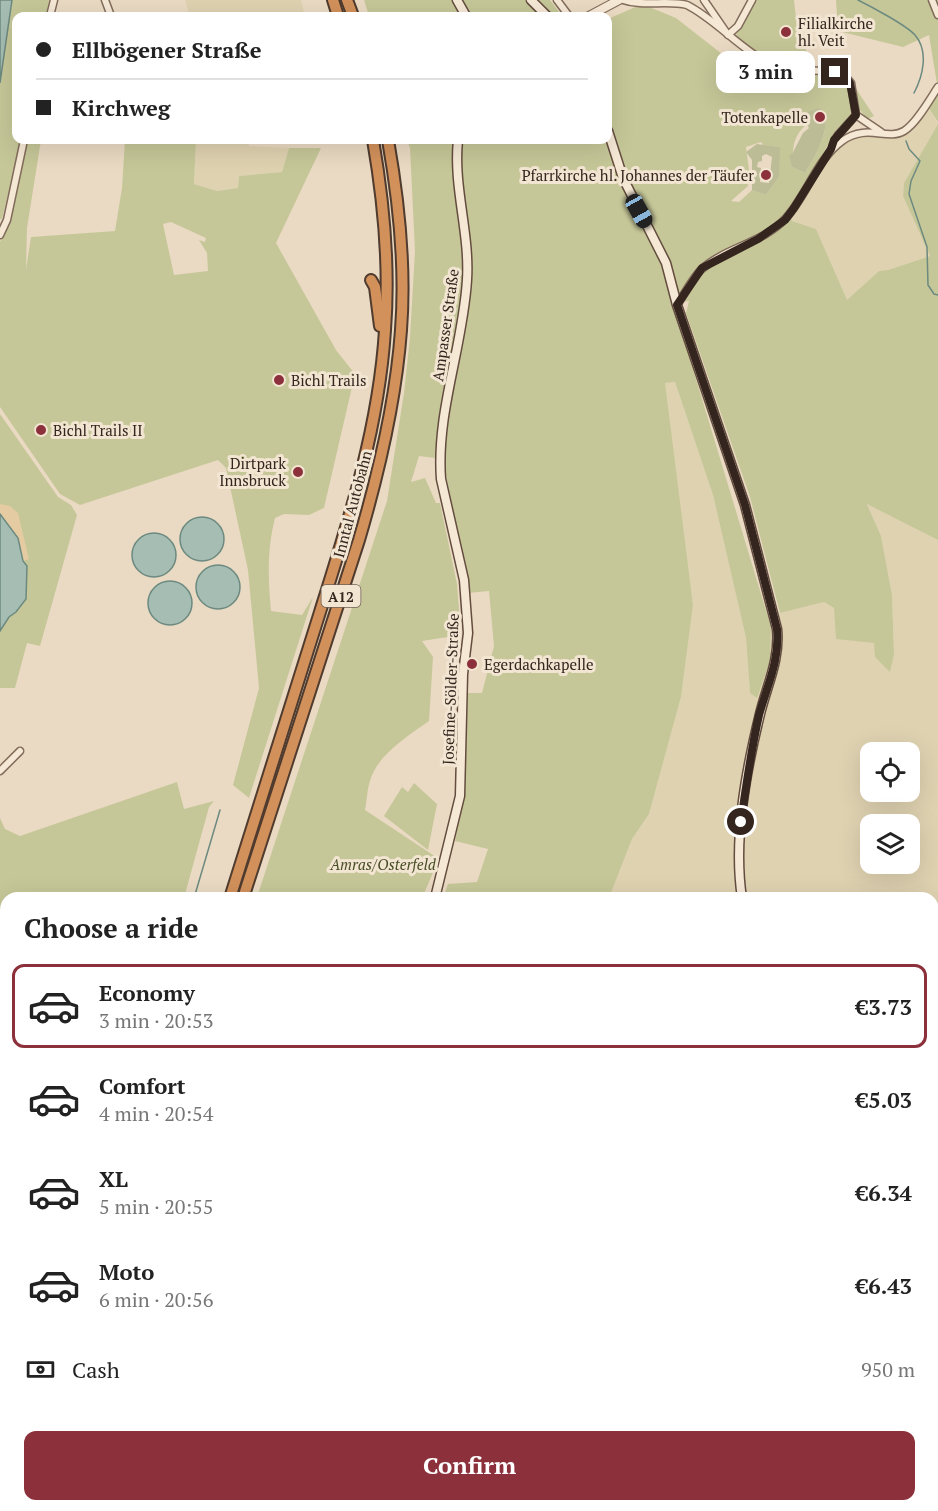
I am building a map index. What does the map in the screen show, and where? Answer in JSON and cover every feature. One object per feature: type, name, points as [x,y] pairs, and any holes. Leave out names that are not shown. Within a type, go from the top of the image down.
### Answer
[{"type":"highway","name":"Inntal Autobahn","points":[[232,892],[344,537],[364,463],[376,402],[384,347],[387,299],[386,241],[380,179],[374,144]]},
{"type":"highway","name":"Inntal Autobahn","points":[[245,892],[359,540],[390,416],[397,368],[402,303],[401,242],[389,144]]},
{"type":"highway","points":[[371,280],[375,287],[384,347]]},
{"type":"main road","points":[[531,0],[543,12]]},
{"type":"main road","name":"Ampasser Straße","points":[[441,479],[440,453],[443,419],[467,281],[466,244],[457,187],[458,144]]},
{"type":"main road","points":[[612,144],[623,178],[662,253],[677,305],[745,505],[777,629],[775,665],[759,716],[741,822],[739,866],[741,892]]},
{"type":"main road","name":"Josefine-Sölder-Straße","points":[[436,892],[460,796],[463,674],[468,633],[464,580],[441,479]]},
{"type":"street","points":[[556,0],[566,12]]},
{"type":"street","points":[[597,12],[621,0],[683,3],[774,66],[783,69],[842,72],[850,83],[856,115],[881,133]]},
{"type":"street","points":[[704,0],[728,35]]},
{"type":"street","points":[[728,35],[738,26],[752,0]]},
{"type":"street","points":[[932,0],[938,15]]},
{"type":"street","points":[[831,149],[859,132],[897,133],[907,129],[938,87]]},
{"type":"street","points":[[677,305],[702,268],[758,239],[785,220],[831,149],[834,140],[856,115]]},
{"type":"street","points":[[0,235],[7,220],[23,144]]},
{"type":"street","points":[[0,771],[20,751]]},
{"type":"shaded area","points":[[0,0],[12,0],[0,83]]},
{"type":"shaded area","points":[[185,0],[301,0],[304,12],[189,12]]},
{"type":"shaded area","points":[[928,107],[938,124],[904,183],[903,196],[930,256],[879,271],[847,301],[816,229],[792,221],[787,210],[828,154],[859,132],[907,134]]},
{"type":"shaded area","points":[[196,144],[249,144],[249,146],[289,148],[282,172],[239,176],[238,188],[217,191],[194,184]]},
{"type":"shaded area","points":[[675,382],[713,495],[746,638],[750,694],[770,661],[771,627],[780,613],[824,602],[874,643],[890,671],[894,655],[892,595],[881,536],[867,503],[938,540],[938,892],[611,892],[632,839],[649,814],[681,697],[693,605],[664,383]]},
{"type":"shaded area","points":[[0,514],[18,538],[23,561],[27,566],[26,599],[9,617],[0,631]]},
{"type":"shaded area","points":[[202,517],[217,524],[224,539],[217,554],[202,561],[187,554],[180,539],[187,524]]},
{"type":"shaded area","points":[[154,533],[169,540],[176,555],[169,570],[154,577],[139,570],[132,555],[139,540]]},
{"type":"shaded area","points":[[218,565],[233,572],[240,587],[233,602],[218,609],[203,602],[196,587],[203,572]]},
{"type":"shaded area","points":[[170,581],[185,588],[192,603],[185,618],[170,625],[155,618],[148,603],[155,588]]},
{"type":"green space","points":[[12,0],[49,0],[47,12],[12,12],[12,144],[20,144],[2,219],[0,219],[0,83]]},
{"type":"green space","points":[[364,0],[550,0],[559,12],[368,12]]},
{"type":"green space","points":[[754,0],[794,0],[797,27],[806,38],[804,68],[758,55],[750,50],[736,34]]},
{"type":"green space","points":[[836,0],[938,0],[938,90],[929,35],[903,47],[838,31]]},
{"type":"green space","name":"Amras/Osterfeld","points":[[642,4],[676,18],[722,54],[740,53],[781,75],[839,76],[844,80],[849,78],[874,116],[867,119],[860,110],[853,112],[832,138],[803,189],[787,210],[792,221],[816,229],[847,300],[879,271],[930,256],[903,196],[904,183],[938,124],[938,540],[867,504],[881,536],[892,595],[894,655],[890,672],[875,657],[874,643],[836,639],[834,608],[824,602],[780,613],[750,497],[686,313],[689,301],[673,303],[771,627],[770,661],[757,698],[750,693],[746,638],[713,495],[675,382],[665,383],[693,605],[681,697],[649,814],[632,839],[611,892],[445,892],[448,884],[477,882],[488,849],[455,841],[461,807],[467,693],[482,693],[494,646],[489,591],[468,593],[443,459],[419,456],[411,482],[425,478],[436,503],[440,503],[457,584],[461,635],[422,641],[433,657],[429,721],[394,747],[379,763],[370,781],[365,810],[439,859],[425,892],[259,892],[387,501],[404,393],[410,337],[415,251],[408,144],[612,144],[612,17]],"holes":[[[819,108],[826,114],[823,138],[805,173],[792,167],[794,144],[798,134],[807,124],[804,120]],[[761,142],[763,145],[779,147],[779,177],[766,195],[752,190],[739,202],[731,201],[748,186],[749,170],[746,147]]]},
{"type":"green space","points":[[938,90],[938,122],[928,107]]},
{"type":"green space","points":[[819,108],[826,114],[825,130],[817,152],[805,173],[792,167],[789,155],[792,154],[803,133],[809,128],[804,120],[804,113]]},
{"type":"green space","points":[[26,144],[40,144],[27,228],[26,269],[31,237],[115,231],[122,188],[125,144],[196,144],[194,184],[217,191],[238,188],[239,176],[282,172],[289,148],[321,148],[276,243],[336,350],[355,374],[324,508],[309,515],[284,514],[275,518],[269,564],[271,611],[302,615],[313,597],[249,798],[233,785],[259,688],[248,570],[226,468],[218,460],[80,505],[60,494],[0,407],[0,242],[9,221]],"holes":[[[171,222],[206,238],[205,242],[199,240],[207,253],[208,271],[174,275],[163,224]]]},
{"type":"green space","points":[[757,144],[780,147],[779,177],[766,195],[752,190],[752,160],[746,152]],"holes":[[[766,154],[772,157],[769,183],[760,182],[761,168],[757,167],[758,162],[762,161],[762,156]]]},
{"type":"green space","points":[[0,414],[58,497],[71,505],[77,515],[40,646],[27,643],[15,688],[0,688]]},
{"type":"green space","points":[[177,782],[184,809],[214,801],[209,807],[186,892],[0,892],[0,818],[5,829],[20,836]]},
{"type":"green space","points":[[414,783],[437,804],[428,850],[384,816],[402,787],[408,792]]},
{"type":"sand","points":[[0,504],[10,506],[18,513],[29,559],[23,561],[18,538],[0,514]]},
{"type":"waterway","points":[[858,0],[904,26],[919,41],[923,64],[914,93]]},
{"type":"waterway","points":[[906,141],[909,149],[920,161],[911,181],[909,194],[927,247],[928,285],[934,294],[938,295]]},
{"type":"waterway","points":[[196,892],[220,810]]},
{"type":"place","name":"Filialkirche hl. Veit","points":[[786,32]]},
{"type":"place","name":"Totenkapelle","points":[[820,117]]},
{"type":"place","name":"Pfarrkirche hl. Johannes der Täufer","points":[[766,175]]},
{"type":"place","name":"Bichl Trails","points":[[279,380]]},
{"type":"place","name":"Bichl Trails II","points":[[41,430]]},
{"type":"place","name":"Dirtpark Innsbruck","points":[[298,472]]},
{"type":"place","name":"Egerdachkapelle","points":[[472,664]]},
{"type":"route","points":[[741,822],[759,716],[777,655],[777,629],[745,505],[725,452],[699,366],[677,305],[702,268],[776,228],[794,208],[831,149],[834,140],[856,115],[854,94],[850,83],[842,72],[835,72]]}]
